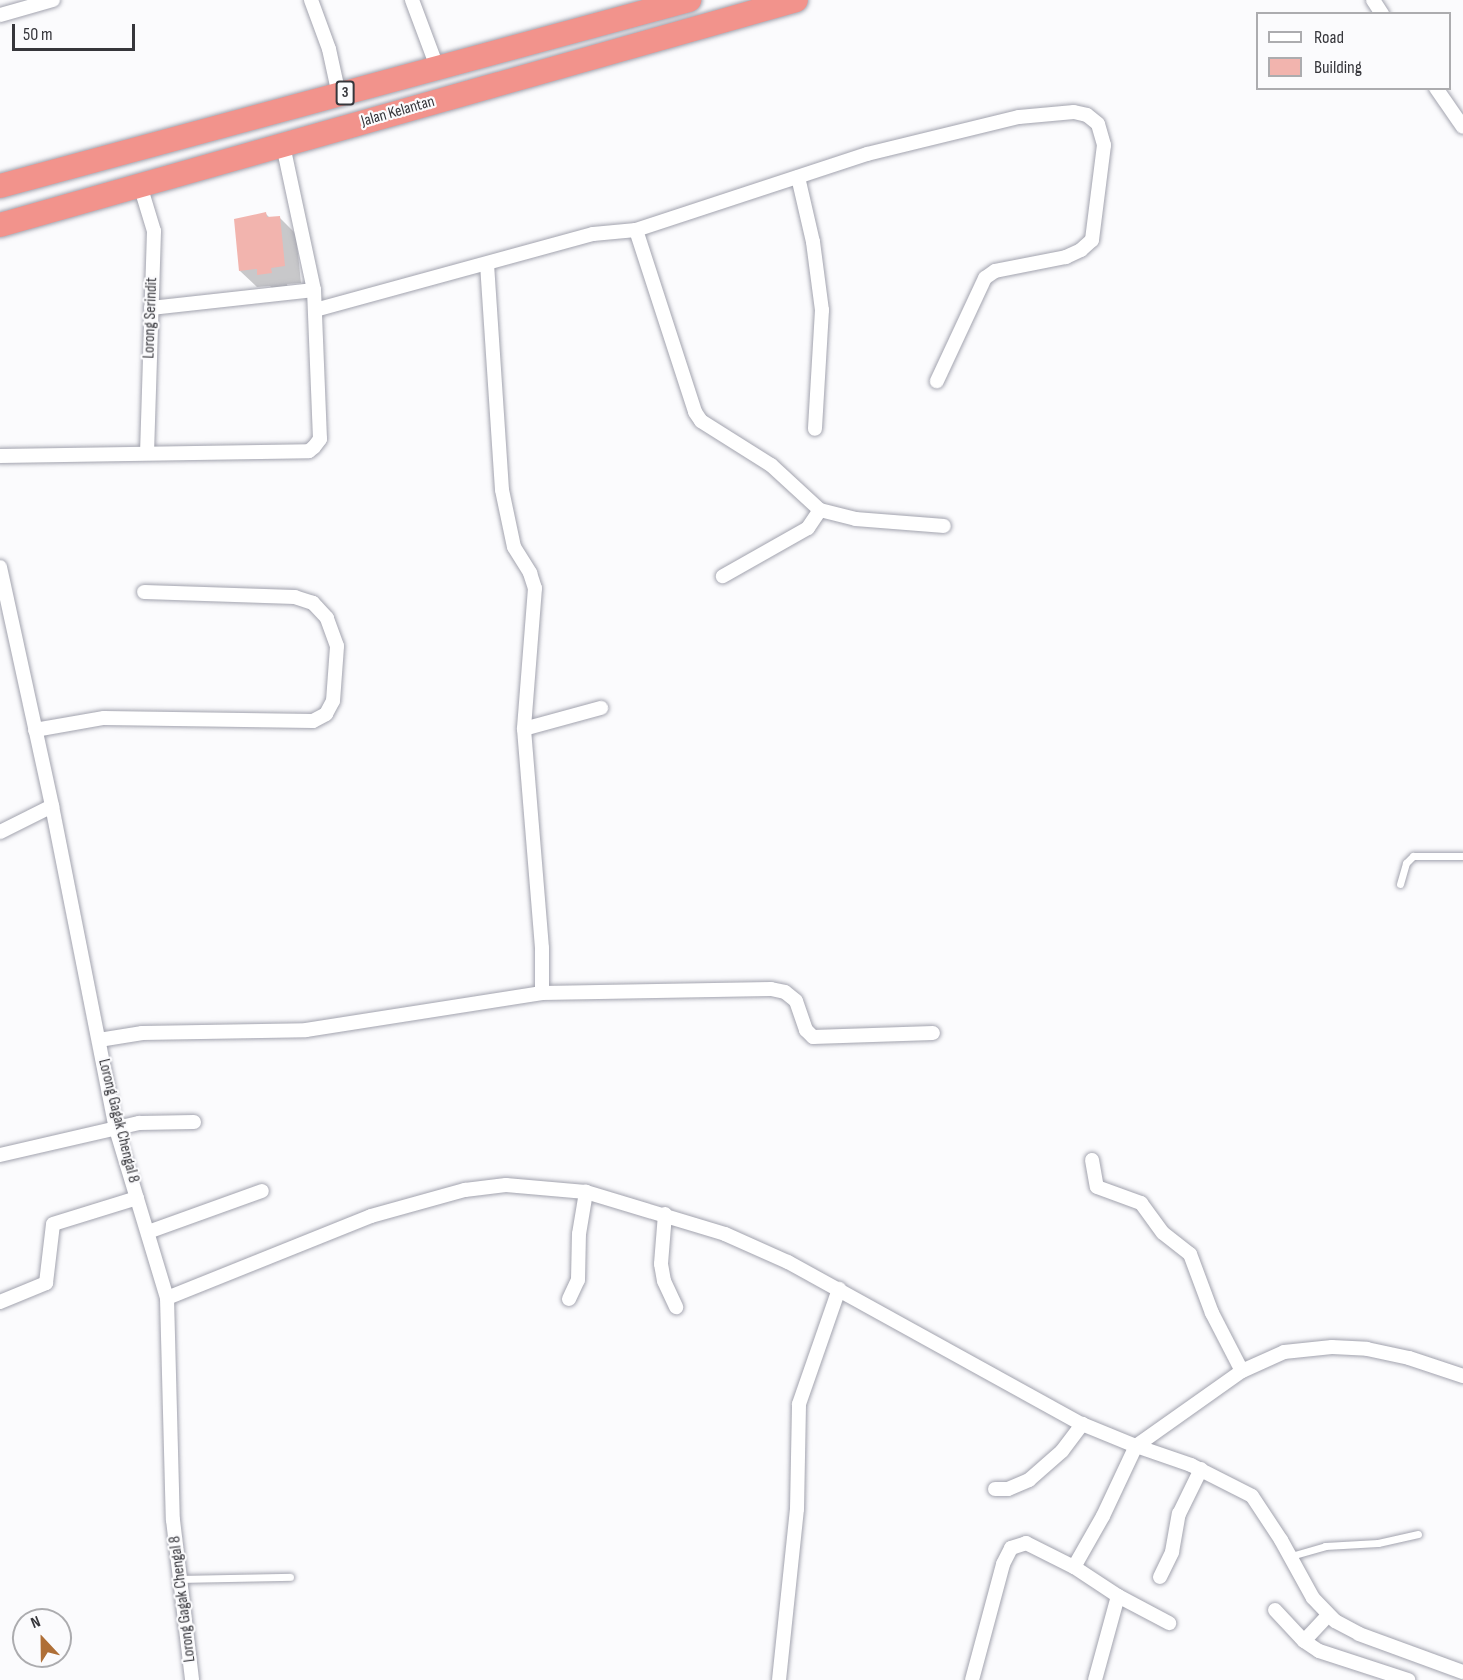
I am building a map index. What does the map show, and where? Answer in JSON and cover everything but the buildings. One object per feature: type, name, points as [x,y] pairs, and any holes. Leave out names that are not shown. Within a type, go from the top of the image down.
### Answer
[{"type":"highway","name":"Jalan Kelantan","points":[[0,186],[689,0]]},
{"type":"highway","name":"Jalan Kelantan","points":[[0,225],[796,0]]},
{"type":"street","points":[[0,15],[52,0]]},
{"type":"street","points":[[311,0],[329,50],[339,95]]},
{"type":"street","points":[[412,0],[437,67]]},
{"type":"street","points":[[1437,90],[1463,127]]},
{"type":"street","points":[[315,310],[593,234],[636,230],[867,154],[1020,117],[1074,112],[1087,115],[1098,124],[1104,145],[1092,240],[1081,250],[1066,257],[995,271],[985,278],[937,381]]},
{"type":"street","points":[[0,456],[309,450],[314,447],[320,439],[314,290],[282,145]]},
{"type":"street","points":[[798,177],[813,242],[822,310],[815,429]]},
{"type":"street","name":"Lorong Serindit","points":[[140,185],[154,231],[147,453]]},
{"type":"street","points":[[636,230],[695,412],[701,421],[771,465],[820,510],[856,519],[944,526]]},
{"type":"street","points":[[487,264],[502,490],[514,547],[530,573],[535,588],[524,729],[542,948],[542,993]]},
{"type":"street","points":[[151,308],[314,290]]},
{"type":"street","points":[[723,576],[808,528],[820,510]]},
{"type":"street","name":"Lorong Gagak Chengal 8","points":[[0,567],[52,806],[116,1129],[167,1298],[174,1520],[192,1680]]},
{"type":"street","points":[[35,730],[104,718],[313,721],[326,714],[333,701],[337,646],[327,618],[313,603],[295,597],[144,592]]},
{"type":"street","points":[[524,729],[601,708]]},
{"type":"street","points":[[0,832],[52,806]]},
{"type":"street","points":[[99,1040],[142,1033],[306,1030],[542,993],[771,989],[785,992],[796,1001],[806,1030],[813,1037],[933,1034]]},
{"type":"street","points":[[0,1155],[149,1122],[194,1122]]},
{"type":"street","points":[[1092,1160],[1097,1186],[1141,1203],[1163,1233],[1190,1254],[1212,1314],[1242,1371]]},
{"type":"street","points":[[167,1298],[371,1216],[465,1190],[506,1185],[586,1192],[664,1214],[725,1234],[788,1262],[1082,1424],[1201,1469],[1252,1496],[1290,1556],[1313,1598],[1316,1628],[1327,1654],[1408,1680]]},
{"type":"street","points":[[148,1232],[262,1191]]},
{"type":"street","points":[[569,1299],[578,1280],[579,1234],[586,1192]]},
{"type":"street","points":[[0,1302],[46,1283],[53,1224],[137,1198]]},
{"type":"street","points":[[664,1214],[661,1264],[664,1281],[676,1307]]},
{"type":"street","points":[[779,1680],[797,1509],[800,1404],[839,1289]]},
{"type":"street","points":[[1074,1567],[1103,1516],[1136,1446],[1242,1371],[1284,1352],[1332,1347],[1367,1349],[1409,1358],[1463,1376]]},
{"type":"street","points":[[995,1489],[1008,1489],[1029,1480],[1057,1456],[1082,1424]]},
{"type":"street","points":[[1160,1577],[1172,1552],[1179,1514],[1201,1469]]},
{"type":"street","points":[[972,1680],[1003,1564],[1011,1548],[1026,1543],[1074,1567],[1118,1596],[1169,1623]]},
{"type":"street","points":[[1095,1680],[1118,1596]]},
{"type":"street","points":[[1275,1610],[1316,1628],[1359,1634],[1463,1672]]},
{"type":"lane","points":[[1400,884],[1406,863],[1413,856],[1463,856]]},
{"type":"lane","points":[[1290,1556],[1325,1546],[1378,1543],[1418,1534]]},
{"type":"lane","points":[[181,1579],[290,1577]]}]
